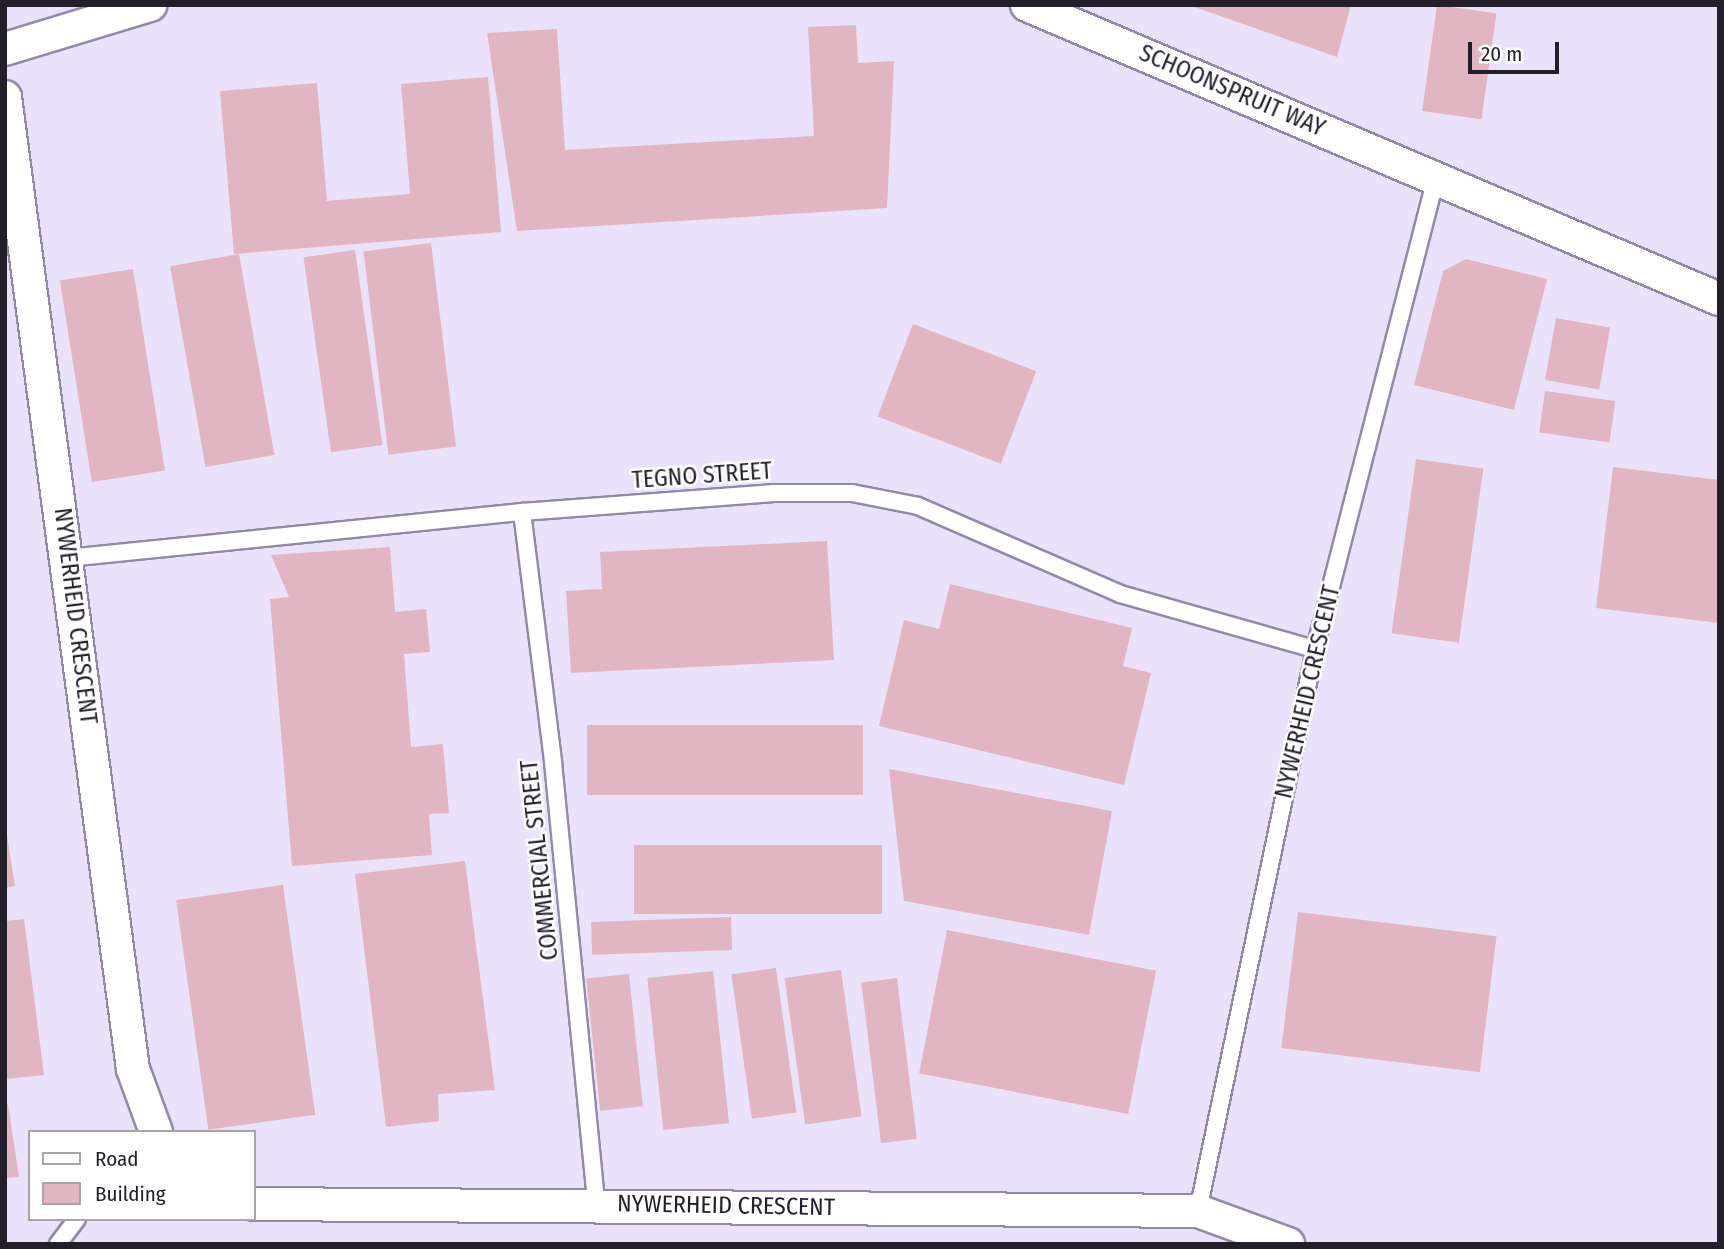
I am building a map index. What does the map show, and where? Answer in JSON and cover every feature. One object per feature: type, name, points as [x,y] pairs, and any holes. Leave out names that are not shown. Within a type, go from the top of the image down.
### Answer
[{"type":"street","points":[[5,49],[150,5]]},
{"type":"street","name":"SCHOONSPRUIT WAY","points":[[1027,5],[1719,299]]},
{"type":"street","name":"NYWERHEID CRESCENT","points":[[5,97],[68,558],[133,1069],[151,1128]]},
{"type":"street","name":"NYWERHEID CRESCENT","points":[[256,1204],[596,1204],[1198,1211],[1288,1244]]},
{"type":"lane","name":"NYWERHEID CRESCENT","points":[[1198,1211],[1315,649],[1436,178]]},
{"type":"lane","name":"TEGNO STREET","points":[[68,558],[522,512],[774,493],[852,493],[918,506],[1120,594],[1315,649]]},
{"type":"lane","name":"COMMERCIAL STREET","points":[[522,512],[553,762],[596,1204]]},
{"type":"lane","points":[[58,1244],[75,1221]]},
{"type":"shaded area","points":[[5,5],[1719,5],[1719,1244],[5,1244]]},
{"type":"building","points":[[1189,5],[1351,5],[1337,57]]},
{"type":"building","points":[[1437,5],[1496,13],[1482,119],[1422,111]]},
{"type":"building","points":[[856,25],[858,63],[894,61],[887,208],[517,231],[487,33],[557,29],[565,150],[814,136],[808,27]]},
{"type":"building","points":[[488,77],[501,232],[234,254],[220,91],[317,83],[327,201],[410,194],[401,84]]},
{"type":"building","points":[[431,243],[456,446],[388,455],[364,251]]},
{"type":"building","points":[[355,250],[382,445],[331,452],[304,257]]},
{"type":"building","points":[[239,254],[274,455],[205,467],[170,266]]},
{"type":"building","points":[[1466,259],[1547,279],[1514,410],[1414,385],[1443,271]]},
{"type":"building","points":[[133,269],[165,470],[92,482],[60,281]]},
{"type":"building","points":[[1556,318],[1610,328],[1599,390],[1545,380]]},
{"type":"building","points":[[913,324],[1036,371],[1001,464],[878,416]]},
{"type":"building","points":[[1545,391],[1615,401],[1609,442],[1539,433]]},
{"type":"building","points":[[1416,459],[1483,468],[1459,643],[1392,633]]},
{"type":"building","points":[[1613,467],[1719,480],[1719,623],[1596,608]]},
{"type":"building","points":[[827,541],[834,660],[571,673],[566,591],[602,589],[600,552]]},
{"type":"building","points":[[390,547],[395,612],[426,609],[430,652],[404,654],[411,747],[443,744],[449,813],[429,814],[432,855],[292,866],[270,599],[289,597],[271,555]]},
{"type":"building","points":[[950,584],[1132,628],[1123,666],[1151,673],[1124,785],[879,726],[904,620],[939,629]]},
{"type":"building","points":[[587,725],[863,725],[863,795],[587,795]]},
{"type":"building","points":[[889,769],[1112,811],[1089,935],[904,901]]},
{"type":"building","points":[[5,823],[15,886],[5,888]]},
{"type":"building","points":[[634,845],[882,845],[882,914],[634,914]]},
{"type":"building","points":[[465,861],[495,1090],[438,1094],[439,1121],[386,1127],[355,874]]},
{"type":"building","points":[[283,885],[315,1115],[208,1130],[176,900]]},
{"type":"building","points":[[1298,912],[1497,936],[1480,1072],[1281,1048]]},
{"type":"building","points":[[731,917],[732,950],[592,955],[591,922]]},
{"type":"building","points":[[24,919],[44,1075],[5,1079],[5,921]]},
{"type":"building","points":[[947,930],[1156,971],[1128,1114],[919,1073]]},
{"type":"building","points":[[776,968],[796,1113],[752,1119],[731,974]]},
{"type":"building","points":[[841,970],[862,1117],[805,1124],[785,978]]},
{"type":"building","points":[[713,971],[729,1123],[663,1130],[647,978]]},
{"type":"building","points":[[629,974],[643,1106],[600,1111],[586,978]]},
{"type":"building","points":[[897,978],[917,1139],[881,1143],[861,982]]},
{"type":"building","points":[[5,1104],[8,1104],[19,1177],[5,1178]]}]
